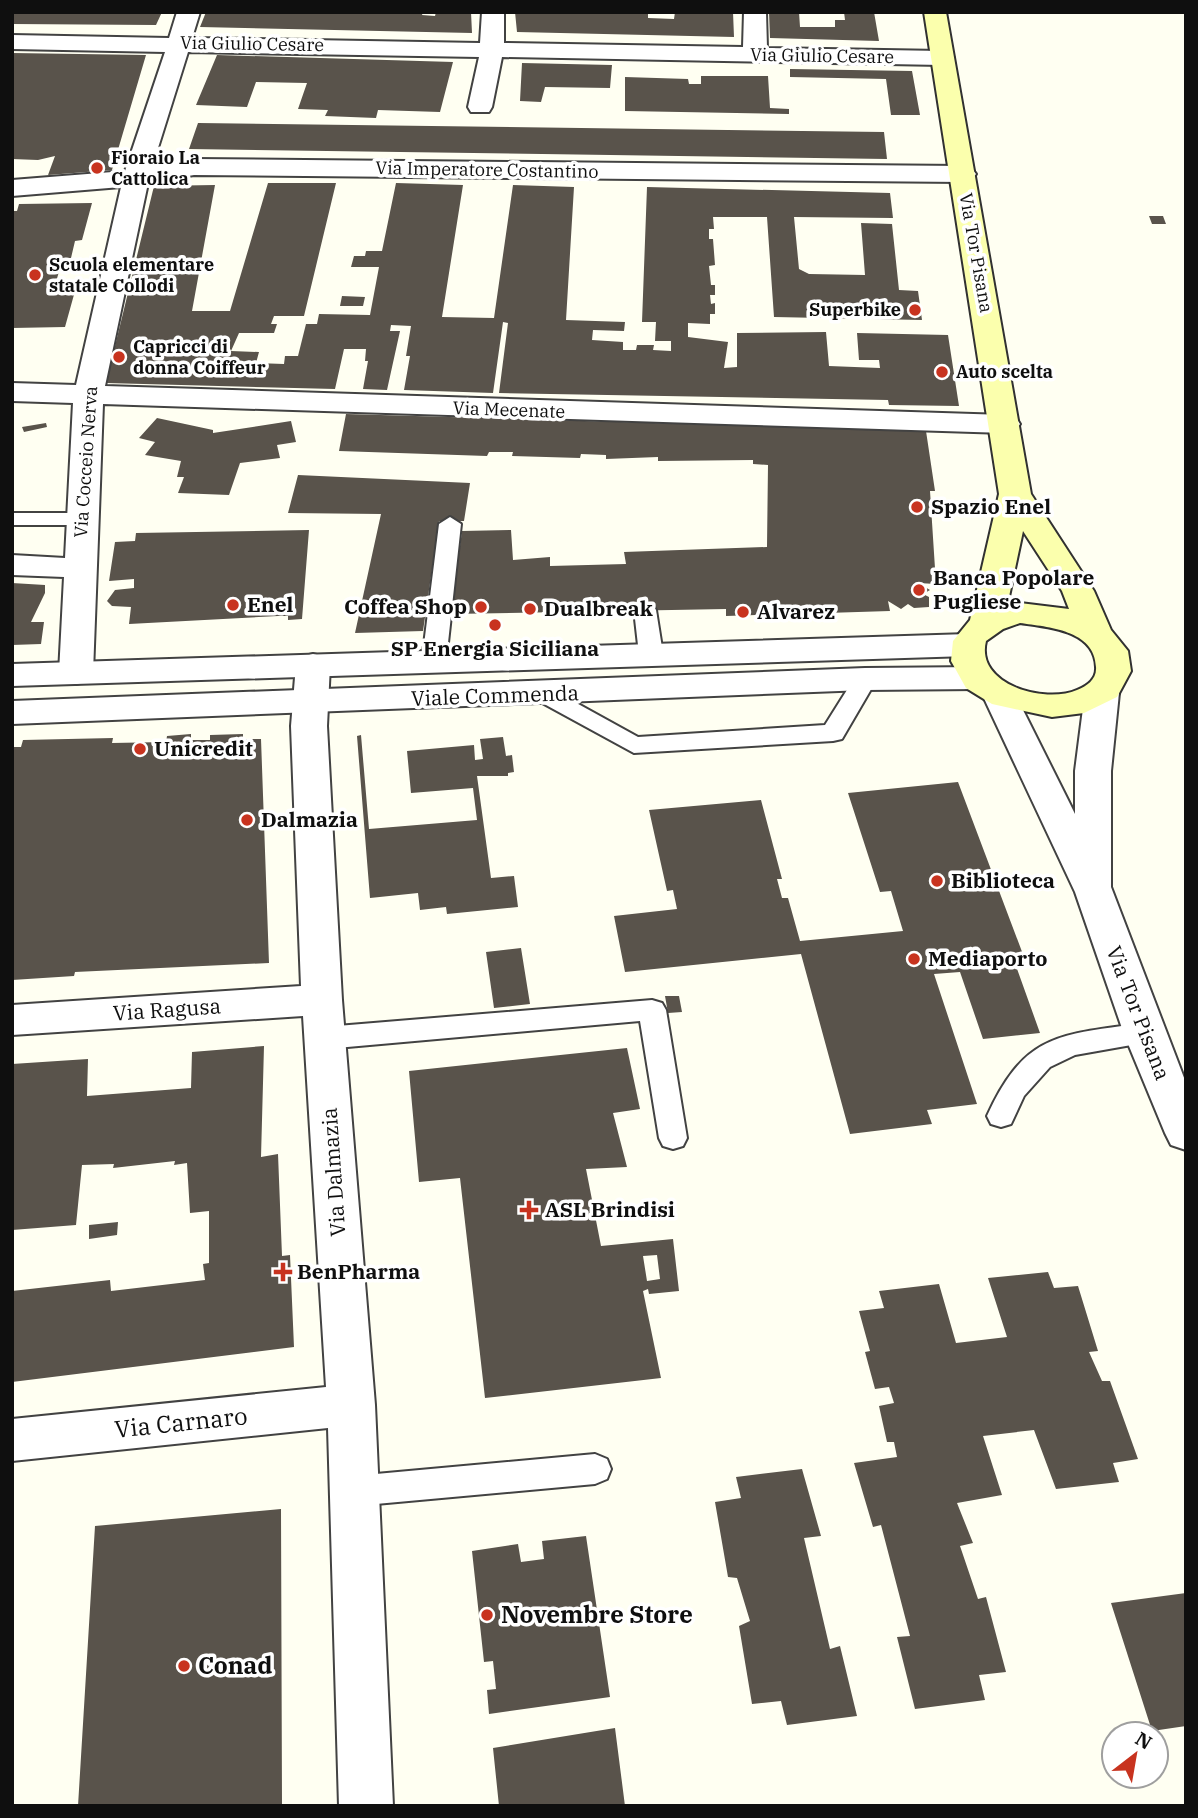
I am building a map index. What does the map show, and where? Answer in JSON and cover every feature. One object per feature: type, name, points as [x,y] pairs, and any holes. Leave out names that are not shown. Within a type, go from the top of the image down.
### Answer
[{"type":"main road","name":"Via Tor Pisana","points":[[934,12],[1015,494],[968,661],[988,686]]},
{"type":"main road","name":"Via Tor Pisana","points":[[1015,494],[1078,591],[1095,632],[1115,656],[1116,670],[1112,682],[1102,693]]},
{"type":"main road","points":[[977,634],[1020,613],[1040,613],[1070,620],[1095,632]]},
{"type":"main road","points":[[988,686],[1035,706],[1073,705],[1102,693]]},
{"type":"street","name":"Via Cocceio Nerva","points":[[76,673],[78,568],[89,396],[136,178],[189,12]]},
{"type":"street","points":[[480,107],[492,50],[493,12]]},
{"type":"street","points":[[755,12],[755,55]]},
{"type":"street","name":"Via Giulio Cesare","points":[[12,42],[942,58]]},
{"type":"street","name":"Via Imperatore Costantino","points":[[12,188],[136,178],[194,167],[963,174]]},
{"type":"street","name":"Via Mecenate","points":[[12,392],[1005,424]]},
{"type":"street","points":[[12,565],[78,568]]},
{"type":"street","name":"Viale Commenda","points":[[12,713],[312,684],[434,661],[651,654],[977,634]]},
{"type":"street","name":"Viale Commenda","points":[[12,675],[76,673],[543,694],[865,679],[988,686]]},
{"type":"street","name":"Via Dalmazia","points":[[312,684],[323,1019],[351,1405],[366,1806]]},
{"type":"street","name":"Via Tor Pisana","points":[[988,686],[1094,892],[1144,1034],[1186,1133]]},
{"type":"street","name":"Via Tor Pisana","points":[[1094,892],[1093,771],[1102,693]]},
{"type":"street","name":"Via Ragusa","points":[[12,1020],[323,1019]]},
{"type":"street","name":"Via Carnaro","points":[[12,1440],[351,1405]]},
{"type":"lane","points":[[12,519],[81,519]]},
{"type":"lane","points":[[434,661],[450,524]]},
{"type":"lane","points":[[645,610],[651,654]]},
{"type":"lane","points":[[543,694],[634,745],[832,733],[865,679]]},
{"type":"lane","points":[[323,1019],[652,1010],[673,1138]]},
{"type":"lane","points":[[1001,1116],[1011,1089],[1040,1056],[1078,1044],[1144,1034]]},
{"type":"lane","points":[[354,1490],[595,1469]]},
{"type":"building","points":[[12,12],[162,12],[156,25],[12,24]]},
{"type":"building","points":[[206,12],[423,12],[422,15],[435,16],[436,12],[471,12],[472,33],[200,27]]},
{"type":"building","points":[[515,12],[648,12],[648,18],[674,19],[675,12],[733,12],[734,37],[517,32]]},
{"type":"building","points":[[769,12],[799,12],[800,27],[835,27],[835,20],[845,20],[844,12],[874,12],[879,41],[770,38]]},
{"type":"building","points":[[12,53],[146,55],[112,170],[48,175],[55,156],[38,160],[12,159]]},
{"type":"building","points":[[217,55],[453,62],[440,112],[378,110],[376,118],[325,116],[328,110],[298,109],[307,83],[256,82],[247,107],[196,105]]},
{"type":"building","points":[[522,63],[612,65],[610,88],[545,87],[541,102],[520,101]]},
{"type":"building","points":[[790,69],[912,71],[920,115],[891,115],[886,79],[790,77]]},
{"type":"building","points":[[701,76],[768,76],[770,108],[789,109],[789,114],[625,111],[625,77],[688,79],[689,84],[701,84]]},
{"type":"building","points":[[198,123],[884,132],[887,159],[189,149]]},
{"type":"building","points":[[268,183],[336,183],[304,316],[274,316],[271,324],[277,324],[274,333],[239,333],[231,351],[259,352],[256,363],[284,364],[285,356],[298,356],[306,324],[317,324],[319,314],[370,315],[379,267],[351,267],[354,256],[365,256],[366,251],[382,251],[396,183],[463,185],[442,317],[494,318],[513,185],[574,187],[566,320],[625,322],[624,331],[593,330],[592,340],[623,342],[623,350],[636,350],[637,345],[654,345],[653,350],[671,351],[671,341],[655,341],[656,322],[642,322],[647,187],[890,193],[893,218],[794,217],[799,269],[809,274],[865,275],[861,223],[892,224],[899,290],[918,291],[922,320],[774,317],[767,217],[713,217],[714,229],[709,229],[709,239],[713,239],[715,265],[709,266],[711,285],[715,285],[715,295],[710,295],[711,304],[715,303],[715,314],[710,314],[710,324],[688,323],[688,337],[728,342],[724,368],[737,367],[737,333],[826,332],[829,366],[880,368],[879,360],[859,360],[857,333],[948,335],[959,406],[889,405],[888,400],[499,393],[508,323],[503,322],[493,393],[404,390],[410,356],[406,356],[411,326],[391,325],[390,331],[400,331],[387,390],[363,389],[368,361],[365,361],[366,349],[344,349],[335,389],[106,383],[154,186],[215,185],[192,311],[230,311]]},
{"type":"building","name":"Scuola elementare statale Collodi","points":[[92,203],[82,240],[75,241],[71,258],[63,258],[53,292],[75,291],[65,327],[12,328],[12,211],[17,211],[19,204]]},
{"type":"building","points":[[1149,216],[1163,216],[1166,224],[1152,224]]},
{"type":"building","points":[[342,296],[365,297],[363,306],[340,306]]},
{"type":"building","points":[[346,414],[926,431],[935,491],[930,491],[936,584],[918,583],[930,590],[923,594],[929,597],[929,607],[914,608],[908,604],[901,609],[888,601],[890,611],[726,616],[726,609],[451,614],[462,531],[511,530],[513,560],[550,557],[550,566],[626,564],[624,552],[767,547],[768,465],[753,464],[753,460],[658,461],[658,457],[606,459],[606,455],[581,454],[580,458],[512,456],[513,452],[489,452],[487,456],[339,451]]},
{"type":"building","points":[[157,418],[213,430],[213,433],[291,421],[296,442],[277,445],[280,458],[240,463],[229,495],[178,493],[184,477],[177,477],[181,461],[145,455],[155,442],[139,438]]},
{"type":"building","points":[[46,423],[47,427],[24,432],[22,427]]},
{"type":"building","points":[[298,475],[470,483],[464,521],[439,521],[423,631],[355,633],[381,514],[288,513]]},
{"type":"building","points":[[309,530],[302,619],[288,620],[288,616],[278,616],[129,624],[131,607],[112,606],[107,601],[115,590],[134,588],[134,579],[109,581],[115,542],[135,541],[136,533]]},
{"type":"building","points":[[12,583],[45,585],[45,593],[31,622],[44,622],[41,644],[12,645]]},
{"type":"building","points":[[191,734],[191,740],[210,740],[210,735],[243,734],[243,739],[261,739],[269,963],[75,972],[74,976],[12,980],[12,747],[21,747],[23,740],[113,738],[112,743],[166,742],[167,736]]},
{"type":"building","points":[[361,735],[369,829],[477,820],[473,788],[411,793],[407,751],[474,745],[475,760],[483,759],[480,739],[503,737],[506,756],[512,755],[514,772],[508,773],[508,776],[477,776],[491,878],[514,876],[518,907],[447,914],[446,907],[420,910],[418,893],[370,898],[357,736]]},
{"type":"building","name":"Mediaporto","points":[[958,782],[1027,965],[1016,966],[1040,1033],[983,1039],[960,972],[934,974],[977,1104],[927,1110],[932,1124],[850,1134],[801,954],[625,972],[614,916],[677,909],[673,890],[667,891],[649,810],[761,800],[782,879],[777,879],[782,898],[788,898],[800,941],[903,931],[891,891],[880,892],[848,793]]},
{"type":"building","points":[[521,948],[530,1004],[494,1008],[486,952]]},
{"type":"building","points":[[665,996],[679,996],[682,1012],[668,1013]]},
{"type":"building","points":[[264,1046],[261,1157],[278,1154],[282,1256],[290,1255],[294,1347],[12,1382],[12,1291],[110,1280],[111,1291],[205,1280],[203,1264],[209,1263],[209,1211],[190,1213],[187,1163],[174,1165],[175,1161],[113,1168],[114,1164],[82,1165],[76,1225],[12,1230],[12,1064],[88,1059],[87,1096],[191,1088],[192,1052]]},
{"type":"building","name":"ASL Brindisi","points":[[627,1048],[640,1109],[613,1113],[627,1167],[586,1169],[601,1246],[673,1239],[679,1291],[649,1294],[648,1289],[643,1291],[661,1378],[485,1398],[460,1178],[419,1182],[409,1071]],"holes":[[[657,1255],[660,1279],[647,1281],[643,1256]]]},
{"type":"building","points":[[118,1222],[117,1235],[89,1239],[89,1225]]},
{"type":"building","points":[[1048,1272],[1054,1288],[1078,1286],[1098,1351],[1089,1352],[1102,1381],[1110,1381],[1138,1459],[1113,1463],[1119,1482],[1056,1489],[1034,1430],[983,1436],[1002,1495],[957,1503],[973,1543],[960,1546],[978,1599],[986,1597],[1006,1672],[979,1675],[985,1700],[915,1709],[897,1637],[910,1636],[881,1525],[873,1527],[854,1463],[897,1457],[894,1442],[887,1442],[879,1406],[894,1403],[889,1387],[875,1389],[865,1352],[870,1351],[859,1311],[884,1308],[879,1291],[939,1284],[956,1343],[1007,1337],[988,1278]]},
{"type":"building","points":[[802,1469],[821,1536],[804,1538],[830,1649],[840,1646],[857,1716],[787,1725],[781,1701],[752,1704],[739,1626],[750,1621],[737,1578],[728,1577],[715,1502],[741,1498],[736,1477]]},
{"type":"building","name":"Conad","points":[[281,1509],[282,1806],[78,1806],[95,1526]]},
{"type":"building","points":[[586,1536],[610,1697],[489,1714],[487,1690],[496,1689],[493,1661],[484,1662],[472,1551],[518,1544],[521,1562],[544,1559],[542,1541]]},
{"type":"building","points":[[1186,1593],[1186,1726],[1170,1728],[1170,1720],[1148,1720],[1111,1603]]},
{"type":"building","points":[[615,1728],[625,1806],[499,1806],[493,1748]]},
{"type":"place","name":"Fioraio La Cattolica","points":[[97,168]]},
{"type":"place","name":"Scuola elementare statale Collodi","points":[[35,275]]},
{"type":"place","name":"Superbike","points":[[915,310]]},
{"type":"place","name":"Capricci di donna Coiffeur","points":[[119,357]]},
{"type":"place","name":"Auto scelta","points":[[942,372]]},
{"type":"place","name":"Spazio Enel","points":[[917,507]]},
{"type":"place","name":"Banca Popolare Pugliese","points":[[919,590]]},
{"type":"place","name":"Enel","points":[[233,605]]},
{"type":"place","name":"Coffea Shop","points":[[481,607]]},
{"type":"place","name":"Dualbreak","points":[[530,609]]},
{"type":"place","name":"Alvarez","points":[[743,612]]},
{"type":"place","name":"SP Energia Siciliana","points":[[495,625]]},
{"type":"place","name":"Unicredit","points":[[140,749]]},
{"type":"place","name":"Dalmazia","points":[[247,820]]},
{"type":"place","name":"Biblioteca","points":[[937,881]]},
{"type":"place","name":"Mediaporto","points":[[914,959]]},
{"type":"place","name":"ASL Brindisi","points":[[529,1210]]},
{"type":"place","name":"BenPharma","points":[[283,1272]]},
{"type":"place","name":"Novembre Store","points":[[487,1615]]},
{"type":"place","name":"Conad","points":[[184,1666]]}]
